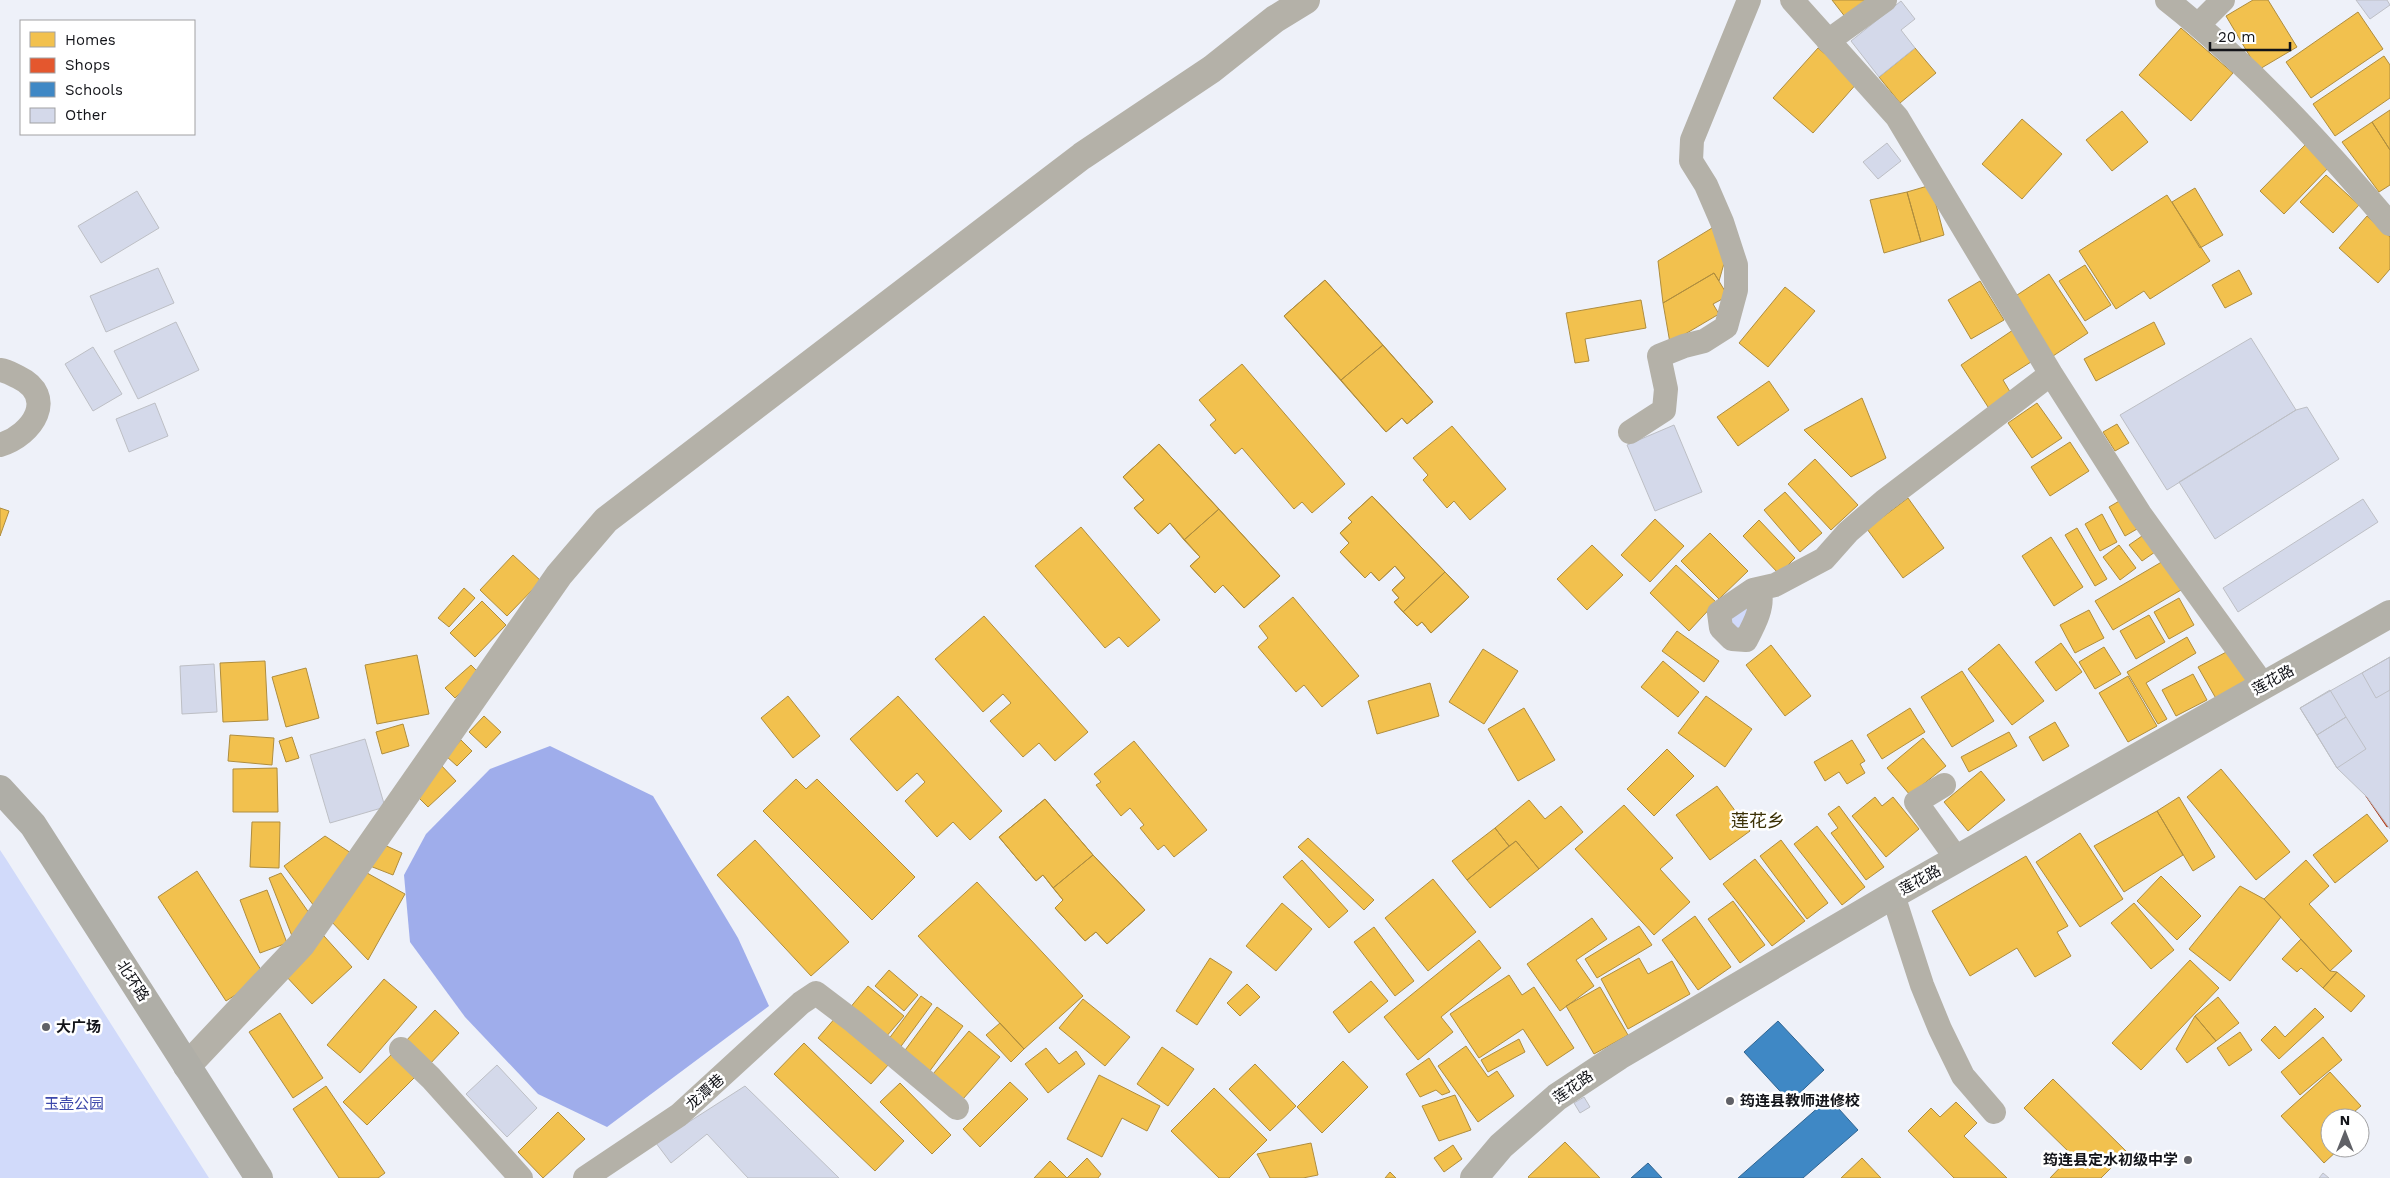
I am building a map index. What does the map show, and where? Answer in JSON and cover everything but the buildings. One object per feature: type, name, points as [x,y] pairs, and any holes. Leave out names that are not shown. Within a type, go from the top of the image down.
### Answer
[{"type":"main road","name":"莲花路","points":[[1474,1178],[1501,1146],[1556,1097],[1619,1056],[1893,895],[2390,614]]},
{"type":"main road","name":"北环路","points":[[0,789],[33,825],[259,1178]]},
{"type":"street","points":[[187,1066],[301,945],[560,575],[606,520],[1082,156],[1212,70],[1275,19],[1306,0]]},
{"type":"street","points":[[1630,432],[1664,410],[1666,389],[1659,356],[1684,346],[1704,341],[1726,327],[1736,290],[1736,265],[1722,222],[1706,185],[1691,161],[1692,140],[1749,0]]},
{"type":"street","points":[[1792,0],[1897,117],[2051,374],[2140,514],[2264,686]]},
{"type":"street","points":[[1828,40],[1885,0]]},
{"type":"street","points":[[2167,0],[2198,24],[2323,145],[2390,224]]},
{"type":"street","points":[[2198,24],[2223,0]]},
{"type":"street","points":[[0,370],[6,370],[30,382],[39,399],[38,410],[33,424],[20,436],[0,445]]},
{"type":"street","points":[[1759,589],[1799,574],[1824,559],[1848,532],[1884,501],[2051,374]]},
{"type":"street","points":[[1944,785],[1916,802],[1957,859]]},
{"type":"street","points":[[1893,895],[1922,985],[1940,1029],[1963,1076],[1994,1112]]},
{"type":"street","name":"龙潭巷","points":[[585,1178],[679,1115],[801,1003],[816,993],[853,1020],[957,1108]]},
{"type":"street","points":[[401,1049],[431,1078],[521,1178]]},
{"type":"green space","points":[[1751,598],[1747,632],[1727,624]]},
{"type":"green space","name":"玉壶公园","points":[[0,850],[6,859],[209,1178],[0,1178]]},
{"type":"water","points":[[550,746],[653,796],[738,938],[769,1006],[607,1127],[538,1094],[465,1017],[410,942],[404,875],[426,834],[490,769]]},
{"type":"place","name":"大广场","points":[[46,1027]]},
{"type":"place","name":"筠连县教师进修校","points":[[1730,1101]]},
{"type":"place","name":"筠连县定水初级中学","points":[[2188,1160]]},
{"type":"district","name":"莲花乡","points":[[1758,820]]}]
